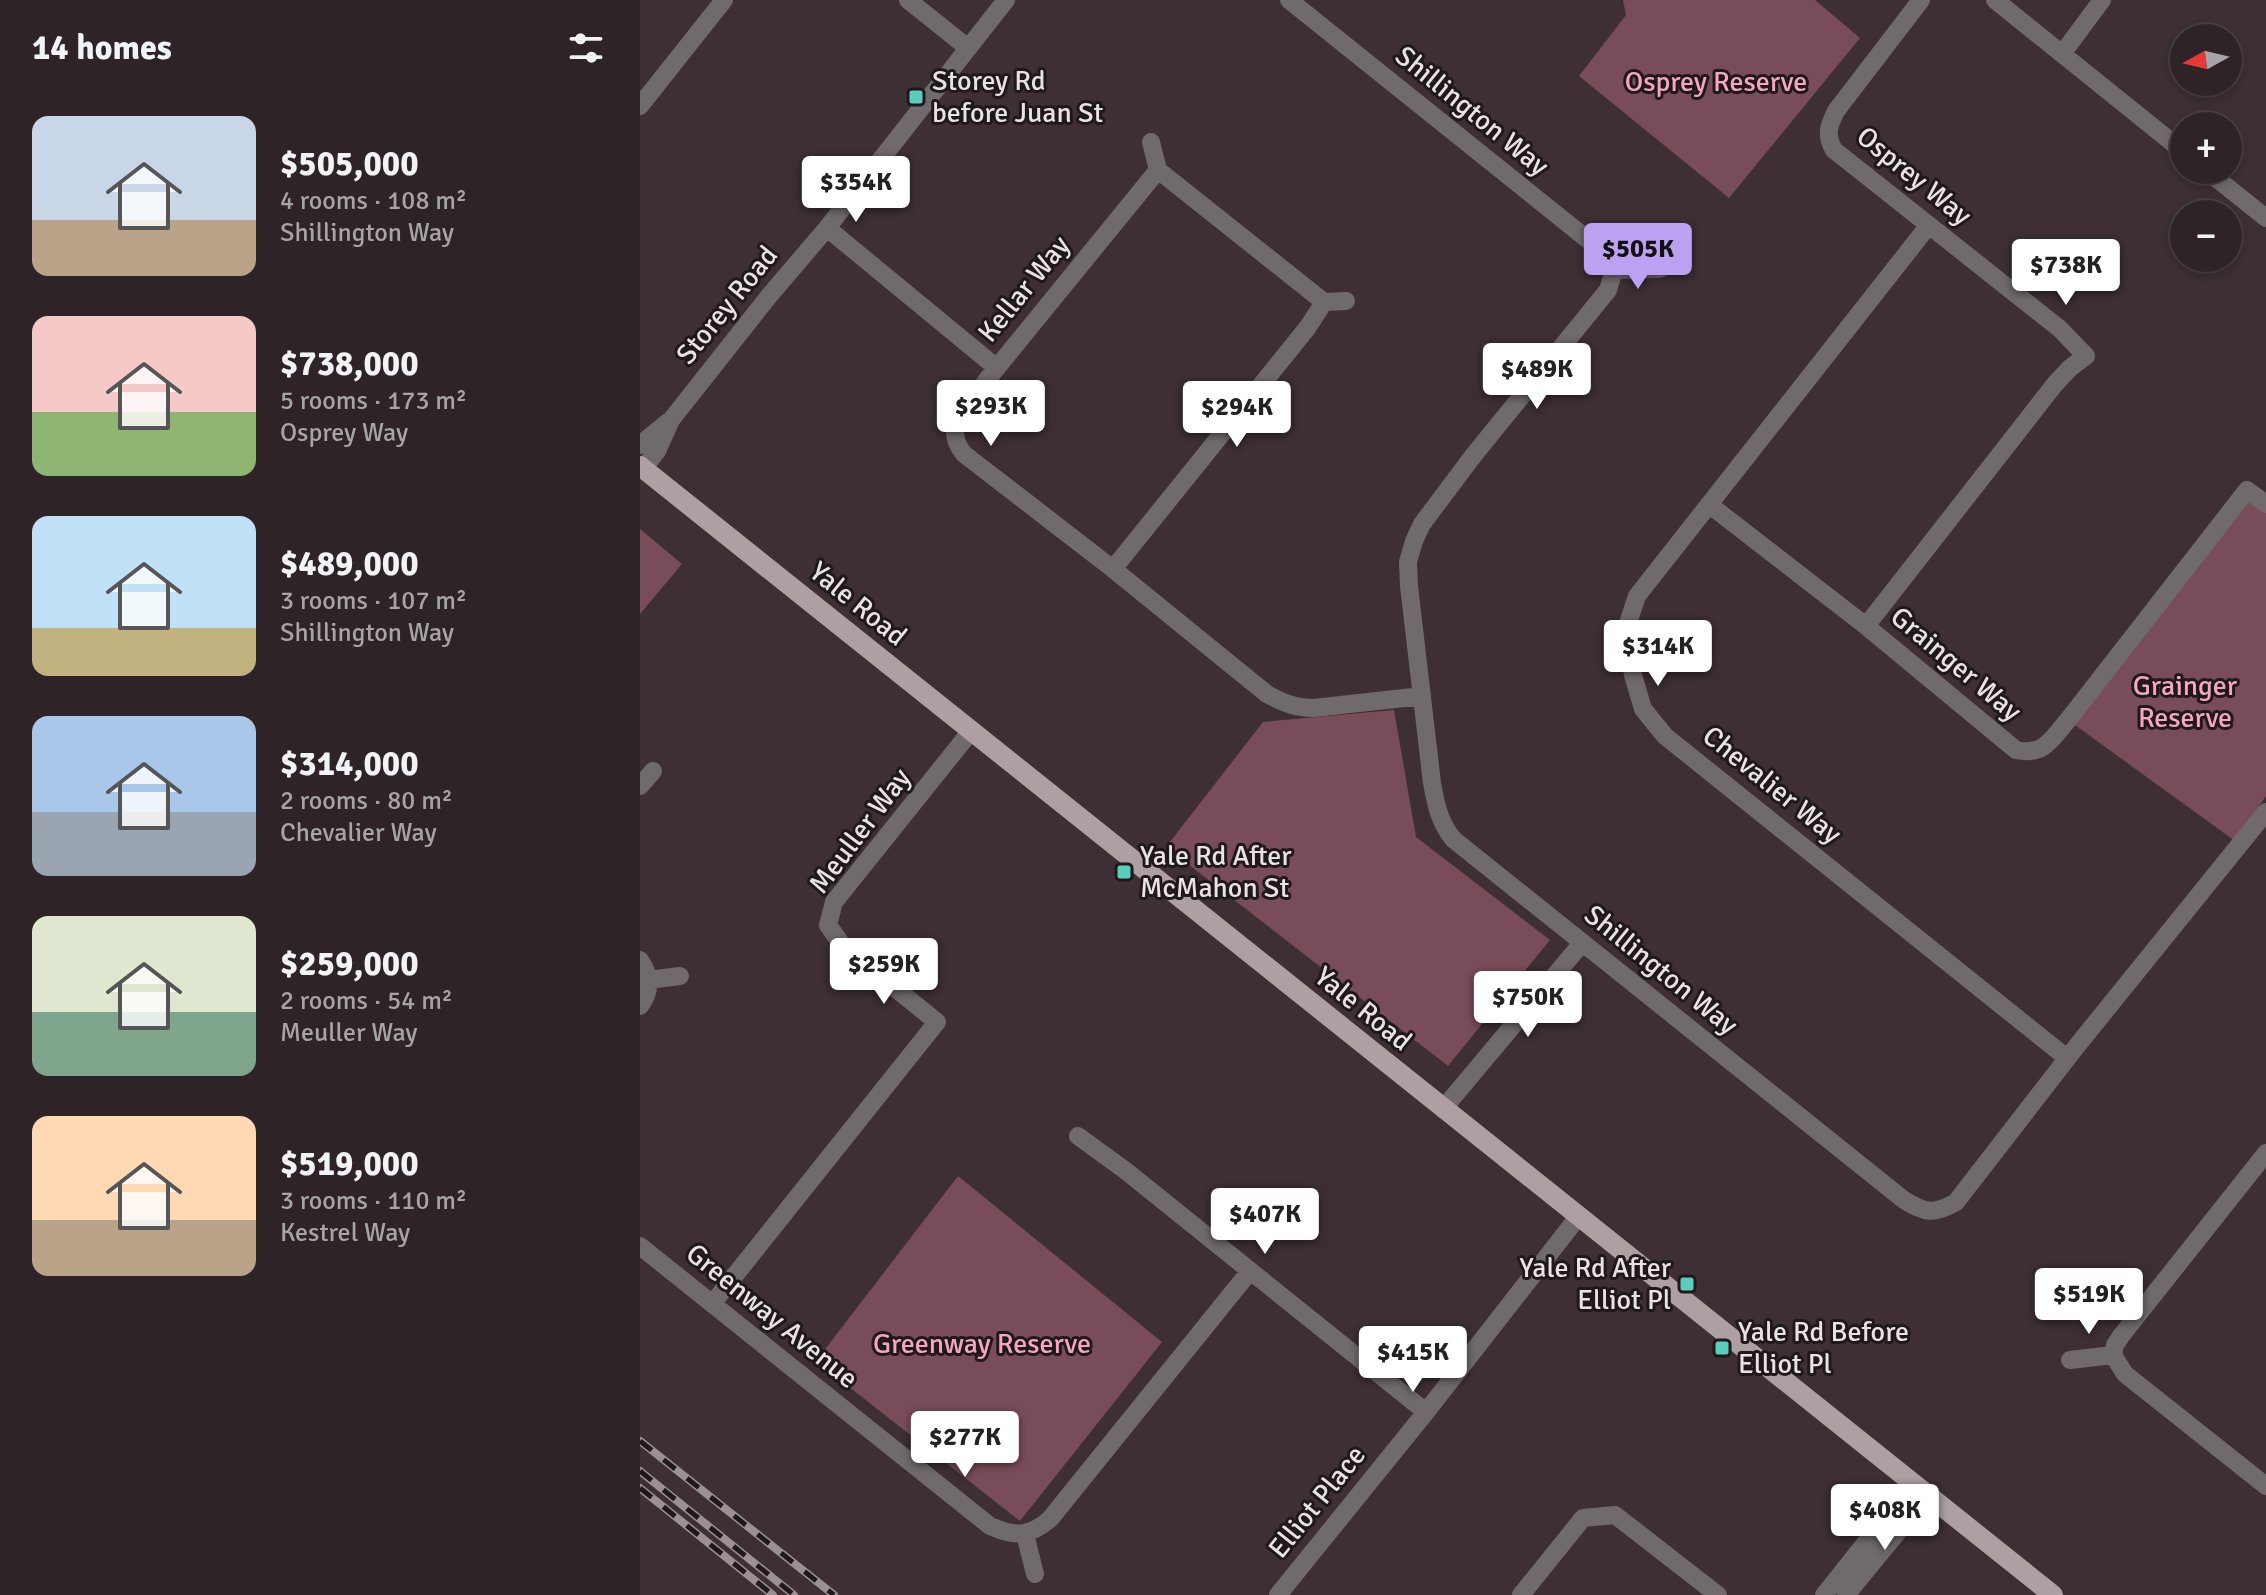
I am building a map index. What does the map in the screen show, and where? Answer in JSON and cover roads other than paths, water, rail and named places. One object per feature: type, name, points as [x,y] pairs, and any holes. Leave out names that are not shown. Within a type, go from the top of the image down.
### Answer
[{"type":"main road","name":"Yale Road","points":[[641,468],[2053,1595]]},
{"type":"street","points":[[640,106],[724,0]]},
{"type":"street","points":[[908,0],[968,48]]},
{"type":"street","name":"Storey Road","points":[[640,445],[671,420],[1006,0]]},
{"type":"street","name":"Osprey Way","points":[[1866,626],[2055,384],[2086,356],[2060,329],[1834,150],[1830,142],[1828,133],[1836,111],[1921,0]]},
{"type":"street","points":[[1995,0],[2170,141]]},
{"type":"street","points":[[2062,54],[2102,0]]},
{"type":"street","name":"Shillington Way","points":[[1296,2],[1607,255],[1614,270],[1608,290],[1422,524],[1408,562],[1432,783],[1442,825],[1453,839],[1892,1190],[1919,1210],[1932,1212],[1956,1202],[2067,1058],[2266,812]]},
{"type":"street","points":[[1151,142],[1158,170],[1324,302],[1346,301]]},
{"type":"street","name":"Kellar Way","points":[[1158,170],[997,368],[955,426],[958,447],[1282,703],[1298,708],[1314,708],[1422,696]]},
{"type":"street","points":[[2224,184],[2266,218]]},
{"type":"street","name":"Chevalier Way","points":[[1929,225],[1711,506],[1637,596],[1629,620],[1633,675],[1639,699],[1650,719],[1665,736],[2067,1058]]},
{"type":"street","points":[[827,228],[997,368]]},
{"type":"street","points":[[1614,270],[1660,269]]},
{"type":"street","points":[[1113,569],[1308,327],[1324,302]]},
{"type":"street","name":"Storey Road","points":[[641,468],[657,451],[671,420]]},
{"type":"street","name":"Grainger Way","points":[[1711,506],[1866,626],[2016,750],[2036,751],[2044,747],[2068,720],[2247,490],[2266,504]]},
{"type":"street","name":"Meuller Way","points":[[712,1304],[946,1021],[842,945],[828,925],[834,902],[971,731]]},
{"type":"street","points":[[640,786],[653,771]]},
{"type":"street","points":[[1443,1109],[1582,943]]},
{"type":"street","points":[[640,960],[647,971],[648,980],[646,997],[640,1006]]},
{"type":"street","points":[[648,980],[680,976]]},
{"type":"street","points":[[1078,1136],[1126,1171],[1426,1412]]},
{"type":"street","points":[[2113,1355],[2121,1336],[2266,1153]]},
{"type":"street","name":"Elliot Place","points":[[1278,1595],[1578,1217]]},
{"type":"street","name":"Greenway Avenue","points":[[640,1246],[990,1526],[1004,1533],[1025,1534]]},
{"type":"street","points":[[1035,1574],[1025,1534],[1039,1529],[1050,1519],[1250,1271]]},
{"type":"street","points":[[2070,1360],[2113,1355]]},
{"type":"street","points":[[2113,1355],[2125,1374],[2266,1486]]},
{"type":"street","points":[[1824,1595],[1921,1489]]},
{"type":"street","points":[[1846,1595],[1921,1489]]},
{"type":"street","points":[[1521,1595],[1583,1518],[1615,1515],[1718,1595]]},
{"type":"railway","points":[[640,1441],[834,1595]]},
{"type":"railway","points":[[640,1471],[794,1595]]},
{"type":"railway","points":[[640,1488],[773,1595]]},
{"type":"place","name":"Storey Rd before Juan St","points":[[916,97]]},
{"type":"place","name":"Yale Rd After McMahon St","points":[[1124,872]]},
{"type":"place","name":"Yale Rd After Elliot Pl","points":[[1687,1284]]},
{"type":"place","name":"Yale Rd Before Elliot Pl","points":[[1722,1348]]},
{"type":"park label","name":"Osprey Reserve","points":[[1716,82]]},
{"type":"park label","name":"Grainger Reserve","points":[[2185,702]]},
{"type":"park label","name":"Greenway Reserve","points":[[982,1344]]}]
